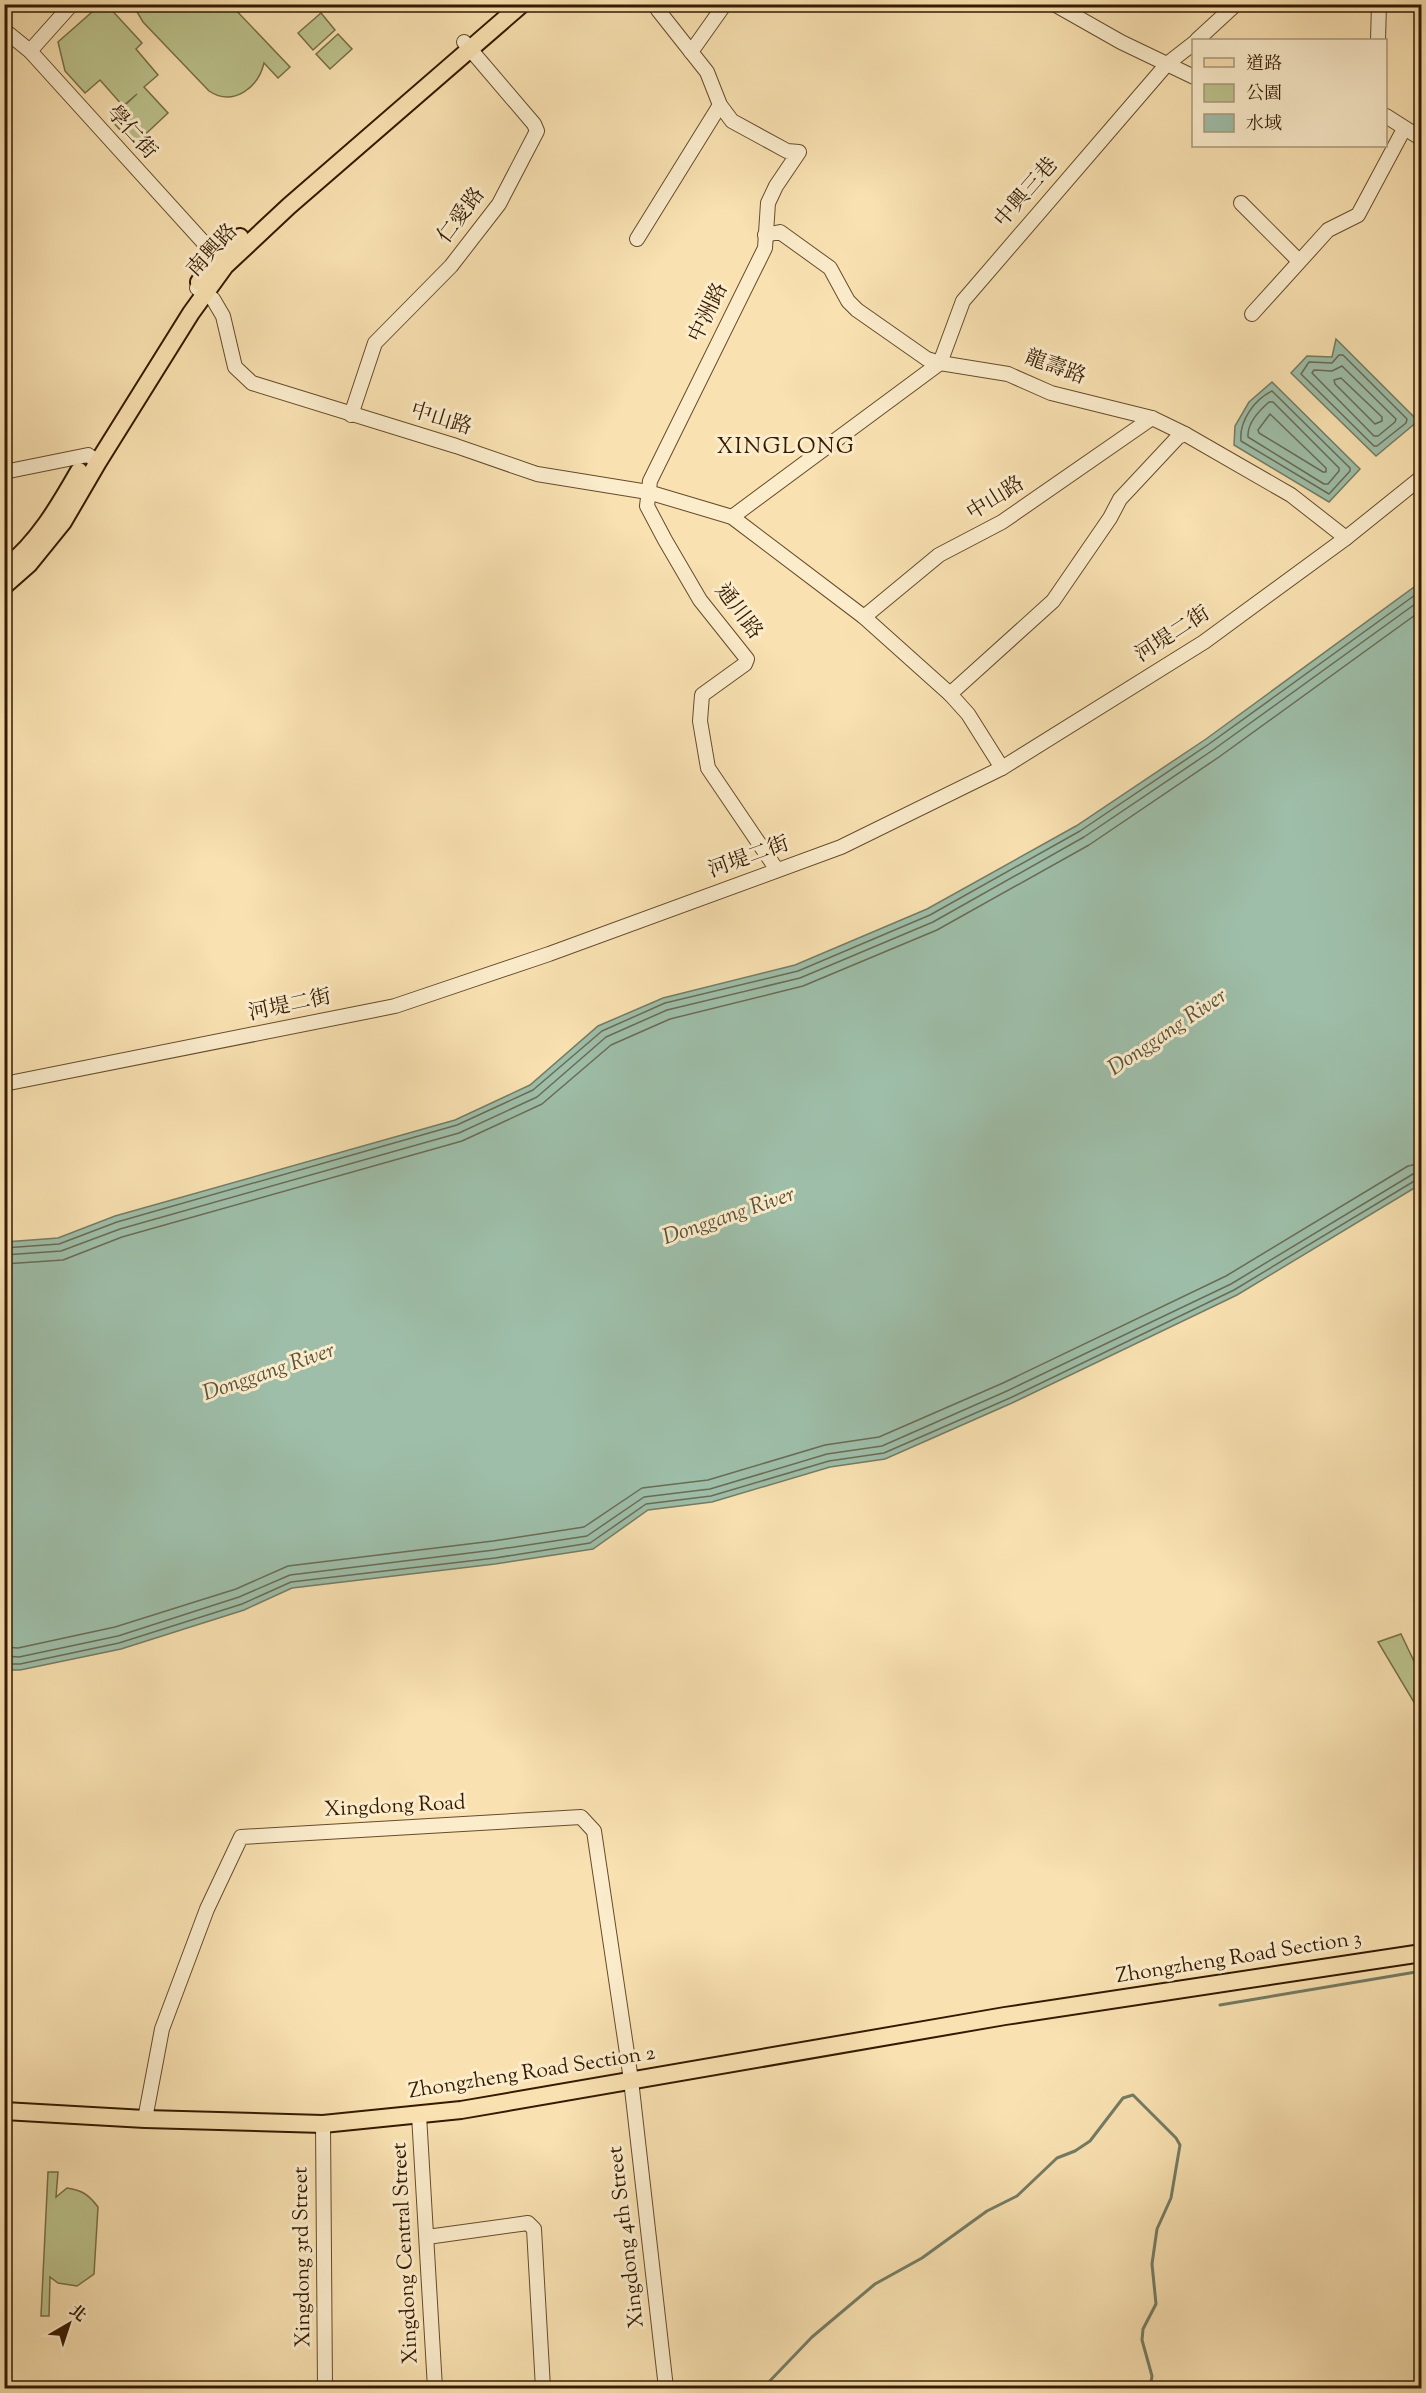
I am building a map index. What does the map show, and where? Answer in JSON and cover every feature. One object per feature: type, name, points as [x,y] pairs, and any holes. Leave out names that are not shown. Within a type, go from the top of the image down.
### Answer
[{"type":"main road","name":"南興路","points":[[4,568],[14,562],[54,515],[93,459],[200,290],[221,262],[289,206],[467,45],[508,4]]},
{"type":"main road","name":"南興路","points":[[467,45],[522,4]]},
{"type":"main road","name":"南興路","points":[[4,586],[29,564],[63,522],[93,459]]},
{"type":"main road","name":"Zhongzheng Road Section 3","points":[[1063,2008],[1422,1953]]},
{"type":"main road","name":"Zhongzheng Road Section 2","points":[[4,2111],[145,2119],[323,2124],[419,2115],[461,2110],[1063,2008]]},
{"type":"street","points":[[30,51],[72,4]]},
{"type":"street","points":[[637,239],[720,105],[707,72],[658,10],[656,4]]},
{"type":"street","points":[[691,52],[725,4]]},
{"type":"street","points":[[1054,4],[1121,42],[1192,76]]},
{"type":"street","points":[[1198,39],[1236,4]]},
{"type":"street","points":[[1378,4],[1378,39]]},
{"type":"street","name":"學仁街","points":[[4,30],[30,51],[221,262]]},
{"type":"street","name":"仁愛路","points":[[351,415],[375,343],[451,266],[492,213],[537,131],[534,124],[467,45]]},
{"type":"street","name":"中興三巷","points":[[940,363],[963,302],[1167,64],[1192,45]]},
{"type":"street","name":"中洲路","points":[[648,492],[650,481],[765,248],[768,203],[776,186],[799,152],[787,151],[732,121],[720,105]]},
{"type":"street","points":[[1387,117],[1422,139]]},
{"type":"street","points":[[1252,314],[1329,230],[1358,215],[1385,169],[1404,129]]},
{"type":"street","points":[[1241,203],[1299,261]]},
{"type":"street","name":"龍壽路","points":[[765,235],[780,232],[830,268],[848,301],[856,310],[927,359],[1008,374],[1051,393],[1152,418],[1185,434],[1291,495],[1346,538]]},
{"type":"street","name":"中山路","points":[[200,290],[213,298],[223,316],[235,367],[252,383],[456,446],[537,474],[648,492],[732,517],[864,617],[950,694],[968,714],[1002,768]]},
{"type":"street","points":[[732,517],[940,363]]},
{"type":"street","name":"中山路","points":[[864,617],[939,555],[1002,522],[1152,418]]},
{"type":"street","points":[[950,694],[1053,601],[1110,518],[1120,499],[1178,437],[1185,434]]},
{"type":"street","points":[[4,472],[93,459]]},
{"type":"street","name":"河堤二街","points":[[4,1084],[395,1006],[549,954],[841,847],[1002,768],[1204,642],[1346,538],[1422,477]]},
{"type":"street","name":"通川路","points":[[648,492],[647,506],[700,600],[747,659],[745,664],[702,695],[700,721],[702,743],[708,768],[777,870]]},
{"type":"street","name":"Xingdong Road","points":[[145,2119],[162,2029],[207,1909],[241,1836],[581,1817],[594,1831],[631,2080]]},
{"type":"street","name":"Xingdong 4th Street","points":[[631,2080],[666,2388]]},
{"type":"street","name":"Xingdong Central Street","points":[[419,2115],[435,2388]]},
{"type":"street","name":"Xingdong 3rd Street","points":[[323,2124],[325,2388]]},
{"type":"street","points":[[427,2237],[528,2223],[534,2229],[543,2388]]},
{"type":"green space","points":[[100,5],[107,5],[142,43],[136,49],[158,75],[144,87],[168,113],[134,145],[110,119],[137,94],[123,106],[100,80],[85,93],[65,71],[58,42]]},
{"type":"green space","points":[[133,5],[231,5],[290,67],[278,78],[264,63],[256,80],[243,92],[227,97],[218,95],[209,91],[143,22]]},
{"type":"green space","points":[[321,13],[335,30],[313,50],[298,33]]},
{"type":"green space","points":[[338,34],[352,49],[330,69],[316,54]]},
{"type":"green space","points":[[1401,1634],[1421,1676],[1421,1714],[1378,1642]]},
{"type":"green space","points":[[48,2172],[58,2172],[56,2197],[67,2188],[72,2189],[85,2194],[98,2207],[94,2274],[77,2286],[58,2283],[50,2277],[49,2316],[41,2316]]},
{"type":"water","points":[[1336,339],[1418,421],[1376,456],[1291,373],[1307,356],[1332,357]]},
{"type":"water","points":[[1272,382],[1360,469],[1329,502],[1234,445],[1235,426],[1249,402]]},
{"type":"water","name":"Donggang River","points":[[1421,582],[1421,1184],[1237,1295],[1012,1403],[885,1459],[830,1467],[712,1502],[648,1510],[593,1549],[495,1564],[292,1588],[244,1610],[121,1649],[20,1670],[5,1670],[5,1242],[58,1238],[115,1216],[455,1120],[530,1085],[598,1026],[663,998],[795,965],[927,909],[1076,826],[1206,739]]},
{"type":"waterway","points":[[1220,2005],[1422,1971]]},
{"type":"waterway","points":[[763,2388],[812,2337],[875,2284],[922,2258],[987,2211],[1017,2196],[1057,2158],[1075,2151],[1090,2141],[1123,2098],[1133,2095],[1176,2138],[1180,2145],[1171,2198],[1157,2229],[1152,2264],[1156,2304],[1143,2329],[1142,2340],[1152,2376],[1150,2388]]},
{"type":"district","name":"XINGLONG","points":[[786,448]]}]
